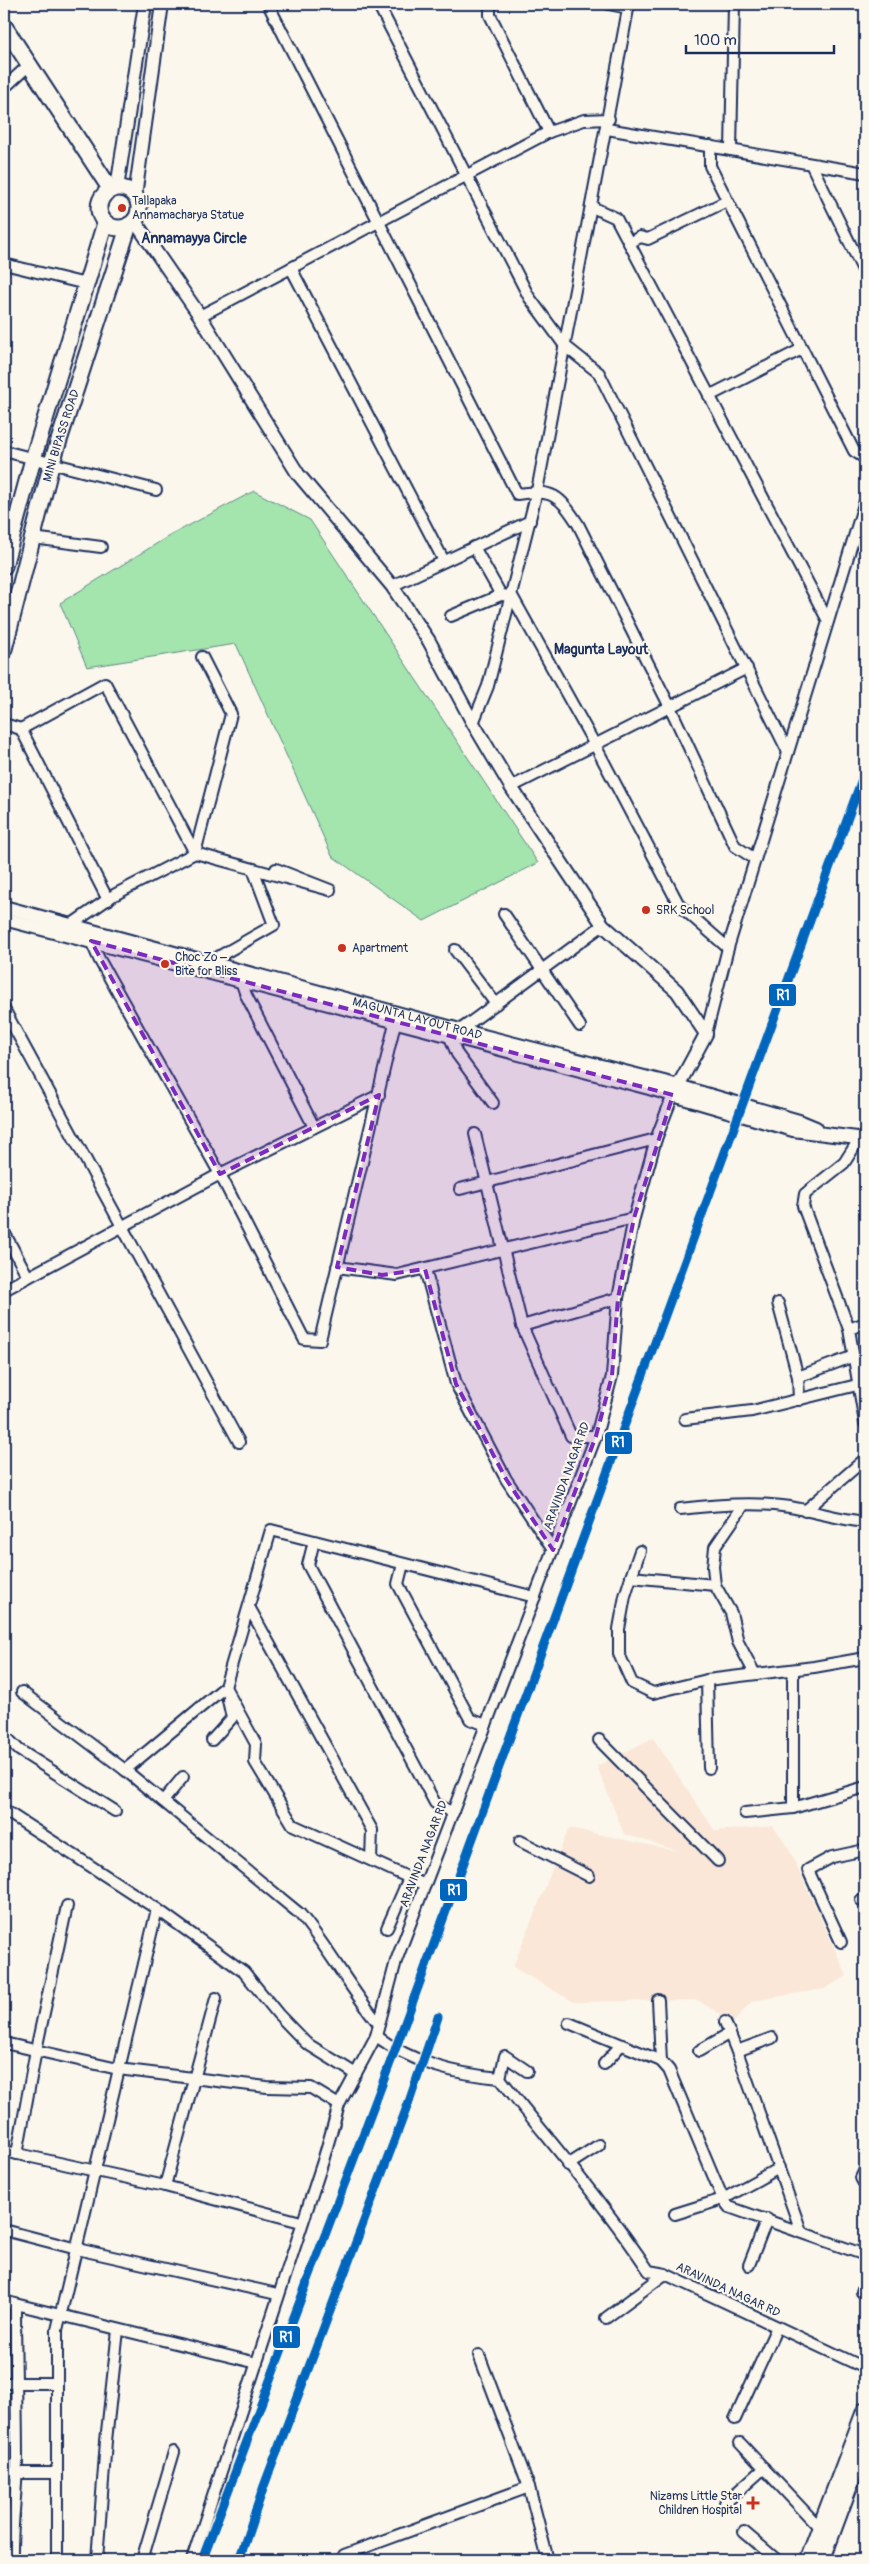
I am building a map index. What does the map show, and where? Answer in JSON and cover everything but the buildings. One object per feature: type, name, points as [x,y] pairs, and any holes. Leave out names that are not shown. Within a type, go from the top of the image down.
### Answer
[{"type":"main road","points":[[4,26],[114,189]]},
{"type":"main road","points":[[114,189],[130,192],[135,196],[139,208],[132,222],[117,228],[105,223],[101,217],[99,204],[101,198],[114,189]]},
{"type":"main road","name":"MINI BIPASS ROAD","points":[[4,648],[52,462],[132,222]]},
{"type":"main road","points":[[4,566],[33,459],[105,223]]},
{"type":"main road","points":[[808,2560],[865,2410]]},
{"type":"main road","points":[[822,2560],[865,2444]]},
{"type":"street","points":[[114,189],[145,4]]},
{"type":"street","points":[[135,196],[162,4]]},
{"type":"street","points":[[268,4],[377,222],[517,494],[537,491],[561,498],[578,524],[670,707],[735,846],[756,859]]},
{"type":"street","points":[[378,4],[468,175],[529,297],[565,346],[599,372],[788,752]]},
{"type":"street","points":[[490,4],[490,15],[549,132]]},
{"type":"street","points":[[473,723],[488,686],[537,491],[608,124],[628,6],[609,4]]},
{"type":"street","points":[[731,150],[734,4]]},
{"type":"street","points":[[4,88],[30,64]]},
{"type":"street","points":[[200,316],[549,132],[584,120],[710,146],[865,174]]},
{"type":"street","points":[[710,146],[710,166],[854,451],[865,458]]},
{"type":"street","points":[[811,164],[865,274]]},
{"type":"street","points":[[629,243],[640,237],[648,238],[728,201]]},
{"type":"street","points":[[592,208],[616,218],[828,621]]},
{"type":"street","points":[[132,222],[200,316],[298,474],[392,586],[429,641],[473,723],[511,788],[603,925],[677,991],[706,1034]]},
{"type":"street","points":[[4,264],[86,284]]},
{"type":"street","points":[[291,268],[444,562]]},
{"type":"street","points":[[709,396],[802,349]]},
{"type":"street","points":[[4,451],[156,490]]},
{"type":"street","points":[[676,1091],[706,1034],[728,948],[865,501]]},
{"type":"street","points":[[392,586],[530,521]]},
{"type":"street","points":[[33,538],[101,548]]},
{"type":"street","points":[[474,547],[501,595]]},
{"type":"street","points":[[451,616],[501,595],[512,596]]},
{"type":"street","points":[[512,596],[595,745],[679,905],[728,948]]},
{"type":"street","points":[[195,853],[231,714],[202,657]]},
{"type":"street","points":[[511,788],[747,668]]},
{"type":"street","points":[[4,724],[21,729],[105,683],[195,853]]},
{"type":"street","points":[[21,729],[108,900]]},
{"type":"street","points":[[72,924],[108,900],[195,853],[330,890],[276,869]]},
{"type":"street","points":[[211,961],[274,926],[253,869]]},
{"type":"street","name":"MAGUNTA LAYOUT ROAD","points":[[4,906],[211,961],[455,1034],[799,1121],[828,1133],[863,1139]]},
{"type":"street","points":[[504,914],[580,1026]]},
{"type":"street","name":"MAGUNTA LAYOUT ROAD","points":[[4,919],[395,1023],[455,1034]]},
{"type":"street","points":[[493,1103],[457,1054],[455,1034],[603,925]]},
{"type":"street","points":[[91,941],[99,959],[220,1174],[304,1339],[320,1340],[395,1023]]},
{"type":"street","points":[[455,950],[496,1004]]},
{"type":"street","points":[[241,981],[246,995],[314,1127]]},
{"type":"street","points":[[4,1009],[239,1442]]},
{"type":"street","name":"ARAVINDA NAGAR RD","points":[[192,2560],[257,2363],[277,2294],[323,2161],[339,2105],[376,2036],[396,1961],[596,1436],[612,1376],[618,1298],[634,1218],[656,1139],[676,1091]]},
{"type":"street","points":[[4,1290],[220,1174],[378,1096]]},
{"type":"street","points":[[475,1134],[522,1326],[571,1436],[596,1436]]},
{"type":"street","points":[[460,1189],[656,1139]]},
{"type":"street","points":[[863,1139],[844,1163],[810,1188],[803,1199],[805,1213],[849,1329],[857,1385],[865,1423]]},
{"type":"street","points":[[337,1267],[382,1275],[397,1275],[634,1218]]},
{"type":"street","points":[[4,1232],[28,1277]]},
{"type":"street","points":[[424,1269],[456,1384],[506,1479],[553,1550]]},
{"type":"street","points":[[522,1326],[618,1298]]},
{"type":"street","points":[[778,1302],[798,1377],[799,1400]]},
{"type":"street","points":[[849,1329],[865,1322]]},
{"type":"street","points":[[798,1377],[854,1356]]},
{"type":"street","points":[[685,1419],[752,1411],[857,1385]]},
{"type":"street","points":[[805,1511],[865,1459]]},
{"type":"street","points":[[680,1509],[712,1505],[789,1507],[835,1519],[865,1522]]},
{"type":"street","points":[[743,1506],[715,1547],[713,1567],[715,1585],[731,1612],[738,1642],[755,1674]]},
{"type":"street","points":[[212,1740],[232,1718],[225,1687],[271,1530],[535,1597]]},
{"type":"street","points":[[314,1541],[308,1565],[435,1803],[453,1813]]},
{"type":"street","points":[[640,1551],[624,1596],[619,1629],[619,1654],[632,1683],[653,1693],[707,1680],[793,1670],[865,1658]]},
{"type":"street","points":[[403,1564],[398,1584],[470,1719],[486,1725]]},
{"type":"street","points":[[631,1577],[715,1585]]},
{"type":"street","points":[[249,1606],[372,1830],[371,1860]]},
{"type":"street","points":[[793,1670],[793,1808]]},
{"type":"street","points":[[707,1680],[709,1768]]},
{"type":"street","points":[[125,1770],[225,1687]]},
{"type":"street","points":[[225,1687],[256,1744],[255,1762],[292,1825],[425,1885]]},
{"type":"street","points":[[22,1692],[125,1770],[300,1914],[319,1937],[359,2000],[379,2024]]},
{"type":"street","points":[[4,1735],[19,1750],[115,1810]]},
{"type":"street","points":[[599,1740],[718,1862]]},
{"type":"street","points":[[163,1801],[183,1776]]},
{"type":"street","points":[[745,1813],[793,1808],[865,1787]]},
{"type":"street","points":[[4,1810],[157,1909],[244,1972],[278,2014],[306,2043],[356,2074]]},
{"type":"street","points":[[520,1841],[589,1876]]},
{"type":"street","points":[[841,1942],[808,1870],[832,1857],[865,1850]]},
{"type":"street","points":[[387,1928],[409,1878]]},
{"type":"street","points":[[17,2154],[36,2050],[67,1906]]},
{"type":"street","points":[[57,2560],[57,2330],[157,1909]]},
{"type":"street","points":[[165,2186],[216,1998]]},
{"type":"street","points":[[658,2000],[661,2061]]},
{"type":"street","points":[[725,2022],[801,2231]]},
{"type":"street","points":[[569,2023],[661,2061],[669,2070],[723,2199],[729,2207],[865,2255]]},
{"type":"street","points":[[699,2051],[730,2033]]},
{"type":"street","points":[[376,2036],[397,2052],[438,2068],[474,2076],[500,2078],[505,2056],[527,2071]]},
{"type":"street","points":[[739,2058],[737,2051],[772,2038]]},
{"type":"street","points":[[4,2043],[118,2069],[267,2087],[311,2088],[339,2105]]},
{"type":"street","points":[[604,2064],[621,2045]]},
{"type":"street","name":"ARAVINDA NAGAR RD","points":[[500,2078],[618,2225],[649,2271],[665,2274],[865,2368]]},
{"type":"street","points":[[568,2165],[599,2145]]},
{"type":"street","points":[[4,2151],[165,2186],[301,2222]]},
{"type":"street","points":[[675,2214],[723,2199],[779,2168]]},
{"type":"street","points":[[865,2170],[861,2178],[865,2185]]},
{"type":"street","points":[[748,2265],[767,2219]]},
{"type":"street","points":[[4,2230],[76,2249],[277,2294]]},
{"type":"street","points":[[606,2318],[665,2274]]},
{"type":"street","points":[[4,2302],[257,2363]]},
{"type":"street","points":[[12,2560],[11,2534],[16,2474],[16,2425],[9,2383],[15,2304]]},
{"type":"street","points":[[735,2419],[777,2326]]},
{"type":"street","points":[[97,2560],[106,2441],[118,2330]]},
{"type":"street","points":[[479,2355],[529,2487],[548,2560]]},
{"type":"street","points":[[9,2383],[57,2383]]},
{"type":"street","points":[[4,2425],[16,2425]]},
{"type":"street","points":[[740,2442],[820,2528]]},
{"type":"street","points":[[142,2560],[174,2452]]},
{"type":"street","points":[[724,2503],[764,2468]]},
{"type":"street","points":[[4,2474],[57,2473]]},
{"type":"street","points":[[344,2555],[529,2487]]},
{"type":"street","points":[[744,2532],[778,2560]]},
{"type":"highlighted area","points":[[91,941],[673,1095],[634,1218],[618,1298],[612,1376],[596,1436],[553,1550],[506,1479],[456,1384],[425,1269],[382,1275],[337,1267],[379,1095],[220,1174]]},
{"type":"shaded area","points":[[653,1738],[715,1831],[773,1826],[787,1845],[847,1976],[824,1989],[752,2001],[734,2022],[697,2000],[574,2002],[513,1967],[569,1828],[682,1852],[624,1834],[597,1766]]},
{"type":"green space","points":[[254,491],[310,520],[538,863],[424,921],[332,856],[236,644],[87,667],[60,603],[169,536]]},
{"type":"railway","points":[[202,2560],[392,2058],[865,771]]},
{"type":"transit line","name":"R1","points":[[202,2560],[392,2058],[865,771]]},
{"type":"transit line","name":"R1","points":[[239,2560],[264,2486],[410,2099],[438,2017]]},
{"type":"place","name":"Tallapaka Annamacharya Statue","points":[[122,208]]},
{"type":"place","name":"SRK School","points":[[646,910]]},
{"type":"place","name":"Apartment","points":[[342,948]]},
{"type":"place","name":"Choc Zo – Bite for Bliss","points":[[165,964]]},
{"type":"place","name":"Nizams Little Star Children Hospital","points":[[753,2503]]},
{"type":"district","name":"Annamayya Circle","points":[[194,238]]},
{"type":"district","name":"Magunta Layout","points":[[601,649]]}]
